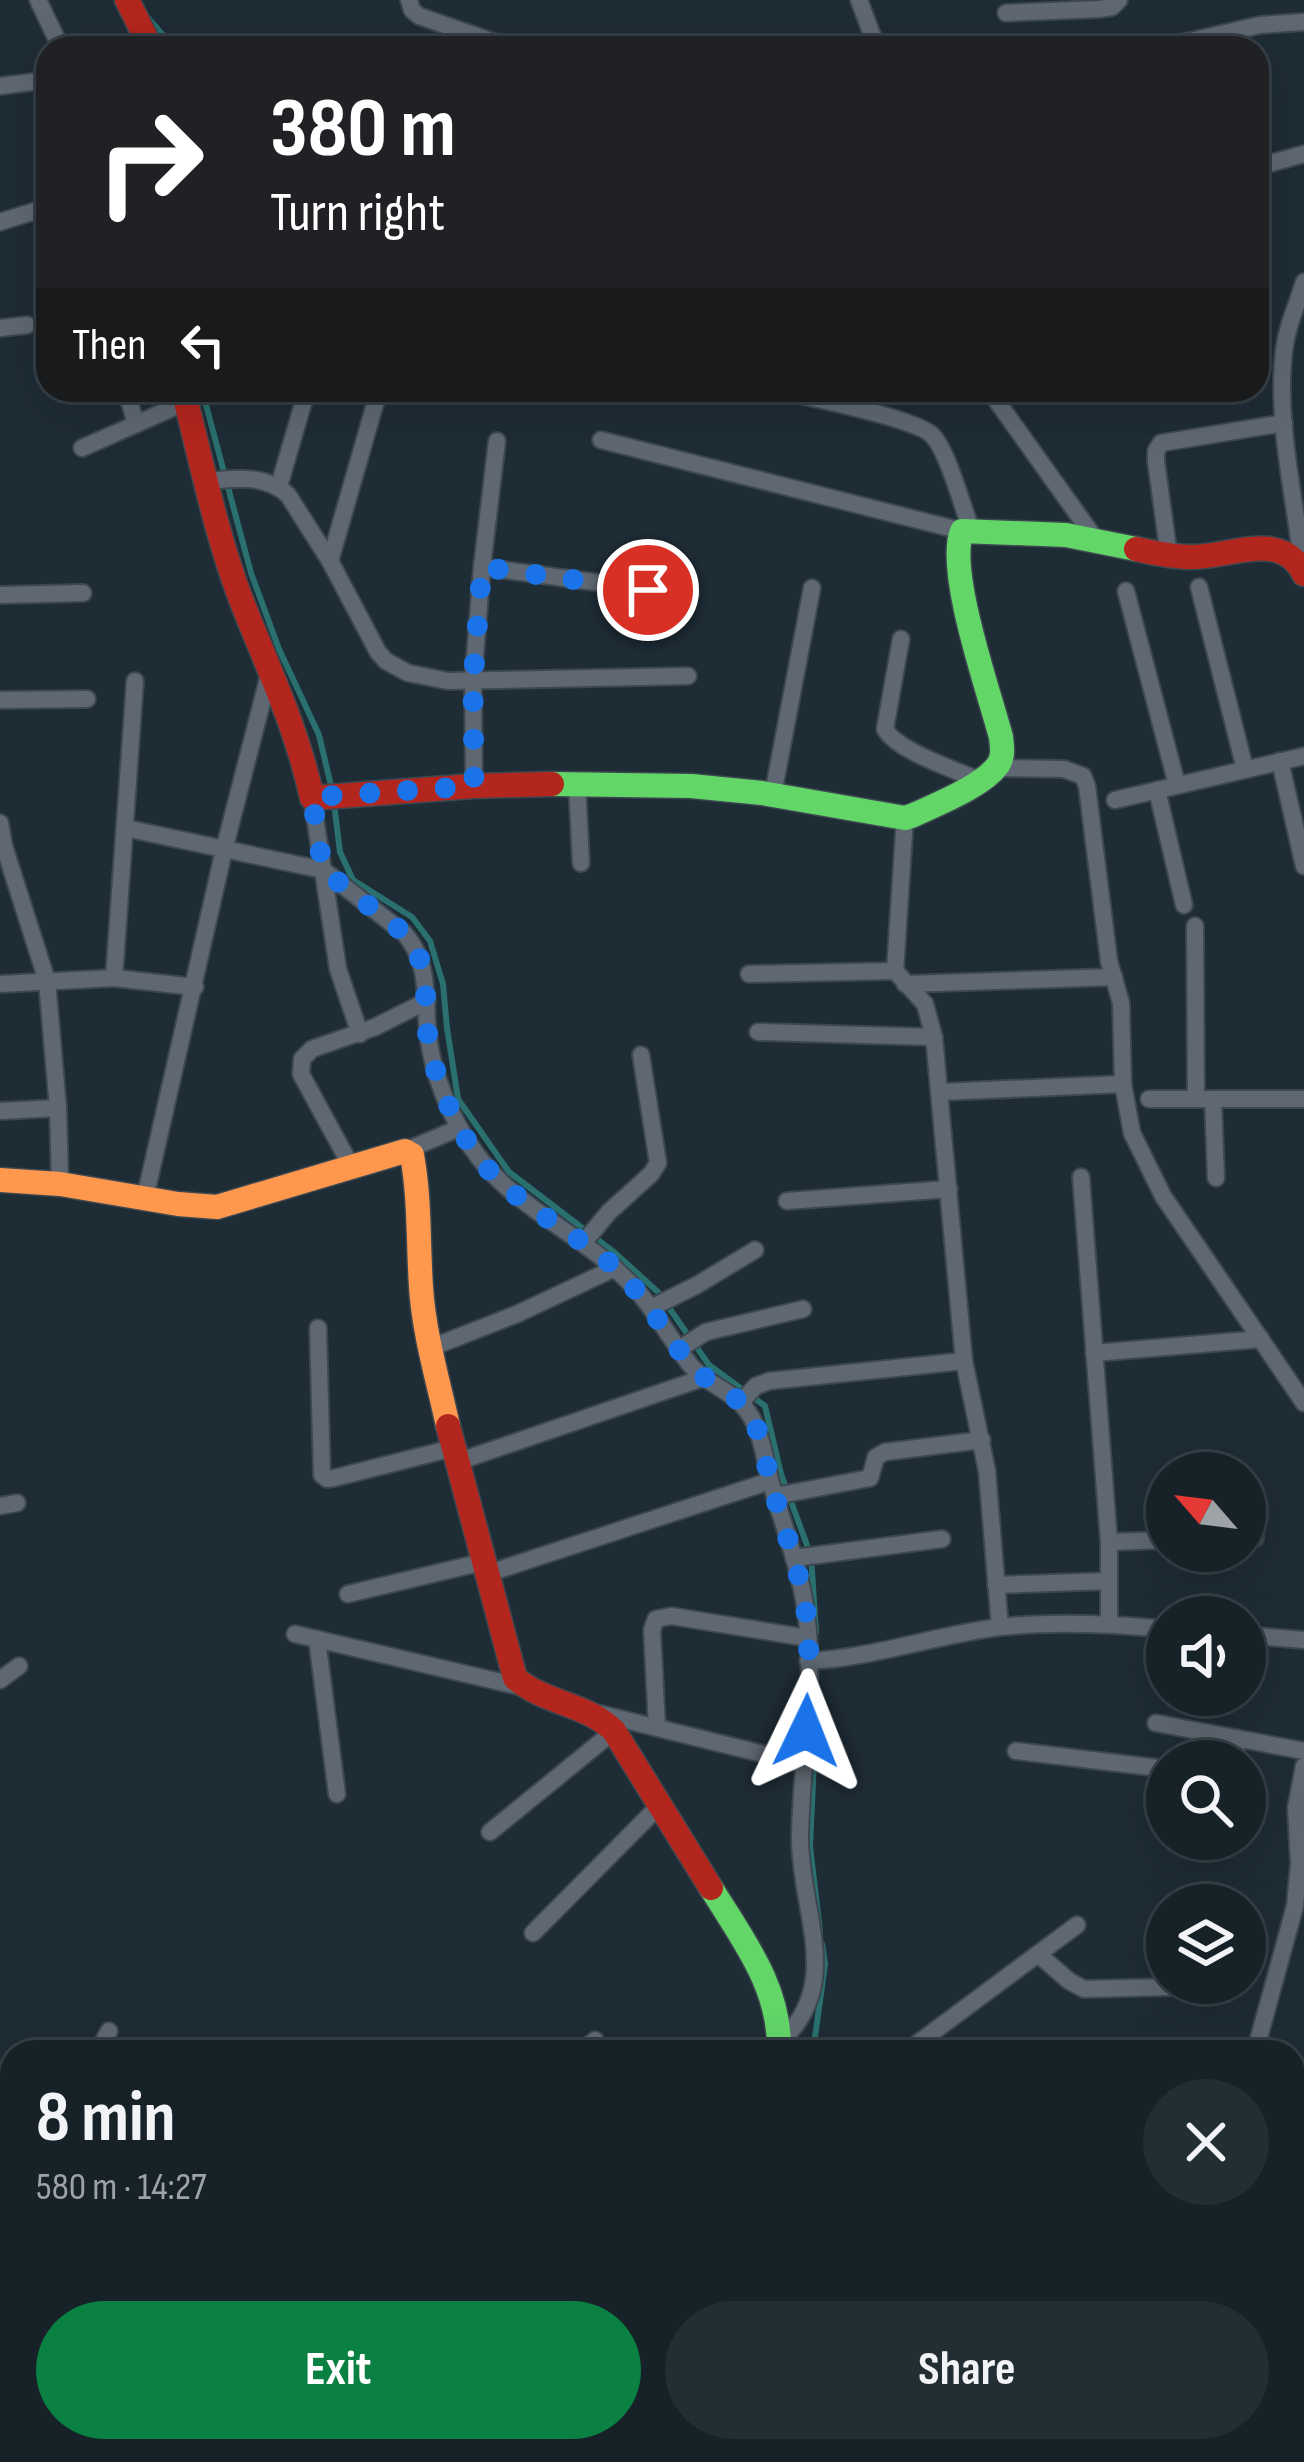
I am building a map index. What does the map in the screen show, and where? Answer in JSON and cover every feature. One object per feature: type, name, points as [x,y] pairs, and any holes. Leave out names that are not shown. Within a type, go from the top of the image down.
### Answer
[{"type":"street","points":[[38,0],[55,36]]},
{"type":"street","points":[[127,0],[145,36]]},
{"type":"street","points":[[409,0],[418,16],[467,36]]},
{"type":"street","points":[[859,0],[872,36]]},
{"type":"street","points":[[1006,13],[1099,9],[1119,0]]},
{"type":"street","points":[[1215,36],[1304,22]]},
{"type":"street","points":[[0,86],[36,82]]},
{"type":"street","points":[[1269,163],[1304,154]]},
{"type":"street","points":[[0,222],[36,211]]},
{"type":"street","points":[[1304,282],[1282,365],[1284,423],[1300,513],[1304,571]]},
{"type":"street","points":[[0,328],[27,325]]},
{"type":"street","points":[[130,402],[136,424]]},
{"type":"street","points":[[82,448],[174,402]]},
{"type":"street","points":[[188,402],[220,480],[239,592],[325,796],[323,870],[341,981],[360,1034]]},
{"type":"street","points":[[279,486],[304,402]]},
{"type":"street","points":[[330,561],[376,402]]},
{"type":"street","points":[[826,402],[907,422],[933,435],[967,531]]},
{"type":"street","points":[[998,402],[1096,540]]},
{"type":"street","points":[[1169,556],[1156,460],[1160,443],[1284,423]]},
{"type":"street","points":[[602,440],[967,531],[1066,535],[1169,556],[1284,550],[1304,571]]},
{"type":"street","points":[[474,786],[473,681],[497,441]]},
{"type":"street","points":[[220,480],[271,482],[288,495],[330,561],[378,652],[407,673],[473,681],[688,676]]},
{"type":"street","points":[[325,796],[474,786],[691,786],[772,794],[905,818],[924,811],[987,774],[1002,756],[958,578],[957,543],[967,531]]},
{"type":"street","points":[[482,567],[690,595]]},
{"type":"street","points":[[1199,587],[1244,770]]},
{"type":"street","points":[[772,794],[812,588]]},
{"type":"street","points":[[1126,591],[1177,785]]},
{"type":"street","points":[[0,595],[83,593]]},
{"type":"street","points":[[901,639],[885,728],[888,735],[902,745],[987,774],[1064,770],[1083,776],[1107,948],[1121,1003],[1123,1084],[1132,1133],[1154,1180],[1304,1403]]},
{"type":"street","points":[[145,1198],[270,671]]},
{"type":"street","points":[[114,979],[135,681]]},
{"type":"street","points":[[0,700],[87,699]]},
{"type":"street","points":[[1115,800],[1304,756]]},
{"type":"street","points":[[1280,761],[1304,866]]},
{"type":"street","points":[[577,784],[580,863]]},
{"type":"street","points":[[1157,790],[1184,905]]},
{"type":"street","points":[[905,818],[900,977],[925,1004],[934,1036],[964,1361],[982,1440],[1000,1627]]},
{"type":"street","points":[[0,823],[2,847],[47,982],[60,1184]]},
{"type":"street","points":[[124,828],[323,870],[404,933],[414,944],[426,975],[428,1035],[436,1073],[459,1128],[487,1169],[503,1184],[588,1235],[615,1268],[661,1304],[703,1378],[745,1397],[804,1557],[808,1638],[816,1661],[804,1764],[801,1860],[816,1970],[811,2002],[786,2040]]},
{"type":"street","points":[[1195,926],[1204,1099],[1216,1178]]},
{"type":"street","points":[[749,974],[1114,977]]},
{"type":"street","points":[[0,984],[114,979],[195,986]]},
{"type":"street","points":[[351,1166],[300,1066],[313,1049],[360,1034],[427,1001]]},
{"type":"street","points":[[758,1032],[934,1036]]},
{"type":"street","points":[[588,1235],[658,1163],[641,1055]]},
{"type":"street","points":[[940,1092],[1123,1084]]},
{"type":"street","points":[[1149,1099],[1304,1099]]},
{"type":"street","points":[[0,1111],[58,1108]]},
{"type":"street","points":[[0,1180],[218,1207],[405,1151],[459,1128]]},
{"type":"street","points":[[405,1151],[415,1165],[421,1291],[430,1348],[511,1667],[523,1687]]},
{"type":"street","points":[[1081,1177],[1109,1542],[1109,1624]]},
{"type":"street","points":[[787,1201],[949,1189]]},
{"type":"street","points":[[661,1304],[755,1250]]},
{"type":"street","points":[[430,1348],[518,1314],[615,1268]]},
{"type":"street","points":[[687,1343],[803,1309]]},
{"type":"street","points":[[318,1328],[322,1475],[327,1478],[455,1455],[703,1378]]},
{"type":"street","points":[[1094,1353],[1261,1339]]},
{"type":"street","points":[[745,1397],[769,1381],[964,1361]]},
{"type":"street","points":[[348,1594],[485,1568],[780,1491],[870,1478],[879,1454],[982,1440]]},
{"type":"street","points":[[804,1557],[942,1539]]},
{"type":"street","points":[[1109,1542],[1146,1541]]},
{"type":"street","points":[[996,1585],[1109,1582]]},
{"type":"street","points":[[657,1727],[652,1630],[656,1619],[671,1616],[808,1638]]},
{"type":"street","points":[[816,1661],[1000,1627],[1146,1627]]},
{"type":"street","points":[[295,1634],[523,1687],[605,1722],[657,1727],[804,1764]]},
{"type":"street","points":[[1266,1637],[1304,1640]]},
{"type":"street","points":[[317,1640],[338,1794]]},
{"type":"street","points":[[0,1681],[19,1666]]},
{"type":"street","points":[[605,1722],[761,1970],[777,2008],[779,2040]]},
{"type":"street","points":[[490,1832],[605,1722]]},
{"type":"street","points":[[1156,1724],[1304,1751]]},
{"type":"street","points":[[1016,1751],[1146,1766]]},
{"type":"street","points":[[1258,2040],[1299,1887],[1296,1808],[1304,1766]]},
{"type":"street","points":[[533,1933],[659,1806]]},
{"type":"street","points":[[922,2040],[1077,1925]]},
{"type":"street","points":[[1038,1954],[1084,1989],[1146,1988]]},
{"type":"street","points":[[104,2040],[109,2031]]},
{"type":"waterway","points":[[149,19],[164,36]]},
{"type":"waterway","points":[[205,402],[251,573],[319,735],[332,790]]},
{"type":"waterway","points":[[334,803],[340,852],[353,880],[412,917],[430,941],[443,984],[458,1099],[509,1172],[658,1292],[709,1365],[765,1406],[781,1474],[811,1556],[816,1632]]},
{"type":"waterway","points":[[817,1699],[810,1846],[820,1931]]},
{"type":"waterway","points":[[815,2040],[825,1964],[822,1944]]},
{"type":"traffic: fast","points":[[552,784],[691,786],[905,818],[914,815],[982,780],[1002,755],[964,601],[962,531],[1066,535],[1136,549]]},
{"type":"traffic: fast","points":[[711,1888],[767,1986],[778,2040]]},
{"type":"traffic: slow","points":[[0,1180],[217,1207],[405,1151],[412,1155],[415,1171],[425,1322],[448,1426]]},
{"type":"traffic: jam","points":[[127,0],[145,36]]},
{"type":"traffic: jam","points":[[186,402],[231,572],[289,721],[312,798],[552,784]]},
{"type":"traffic: jam","points":[[1136,549],[1192,557],[1269,549],[1283,552],[1304,574]]},
{"type":"traffic: jam","points":[[448,1426],[515,1678],[614,1731],[711,1888]]},
{"type":"route","points":[[648,590],[482,567],[473,681],[474,786],[312,797],[323,870],[404,933],[420,957],[436,1073],[474,1152],[522,1200],[615,1268],[703,1378],[748,1411],[802,1589],[808,1638],[806,1731]]}]
